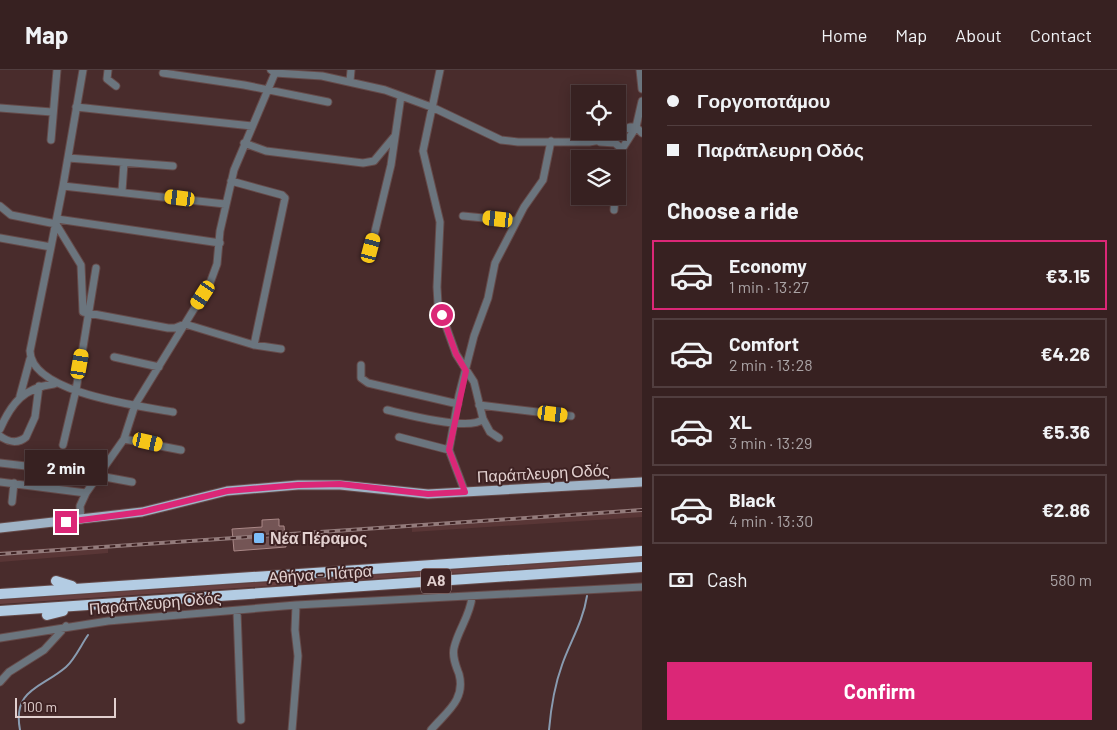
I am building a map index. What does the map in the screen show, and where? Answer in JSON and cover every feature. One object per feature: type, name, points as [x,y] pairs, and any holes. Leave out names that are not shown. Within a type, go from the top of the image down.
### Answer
[{"type":"highway","name":"Αθήνα - Πάτρα","points":[[0,594],[642,551]]},
{"type":"highway","name":"Αθήνα - Πάτρα","points":[[0,611],[642,567]]},
{"type":"highway","points":[[56,581],[83,588]]},
{"type":"highway","points":[[47,615],[81,605]]},
{"type":"main road","name":"Παράπλευρη Οδός","points":[[0,528],[142,512],[227,491],[298,485],[340,484],[428,494],[642,482]]},
{"type":"street","points":[[51,140],[57,70]]},
{"type":"street","points":[[0,429],[18,401],[25,383],[83,70]]},
{"type":"street","points":[[108,70],[107,79],[116,86]]},
{"type":"street","points":[[350,81],[351,70]]},
{"type":"street","points":[[440,70],[424,156],[440,222],[437,296],[456,354],[474,382],[483,420],[490,432],[499,438]]},
{"type":"street","points":[[640,70],[642,89]]},
{"type":"street","points":[[81,520],[80,506],[86,493],[97,475],[124,440],[135,405],[212,278],[231,181],[244,143],[268,91],[273,71],[350,81],[434,108],[501,140],[518,142],[589,142],[615,144],[622,149],[636,127],[642,101]]},
{"type":"street","points":[[163,73],[219,80],[328,102]]},
{"type":"street","points":[[371,248],[389,176],[401,96]]},
{"type":"street","points":[[0,108],[52,112]]},
{"type":"street","points":[[76,108],[228,122],[252,126]]},
{"type":"street","points":[[589,142],[601,140],[630,127],[636,127],[642,133]]},
{"type":"street","points":[[244,143],[266,152],[363,163],[374,161],[394,137]]},
{"type":"street","points":[[465,492],[449,450],[466,371],[495,263],[516,221],[543,180],[551,141]]},
{"type":"street","points":[[68,158],[172,166]]},
{"type":"street","points":[[122,191],[124,163]]},
{"type":"street","points":[[231,181],[282,195],[286,198],[254,345]]},
{"type":"street","points":[[63,186],[122,191],[225,204]]},
{"type":"street","points":[[614,205],[614,210]]},
{"type":"street","points":[[0,206],[11,216],[220,243]]},
{"type":"street","points":[[463,216],[516,221]]},
{"type":"street","points":[[56,222],[81,265],[83,312],[168,328],[176,328],[185,324],[254,345],[282,349]]},
{"type":"street","points":[[0,238],[51,247]]},
{"type":"street","points":[[63,444],[76,390],[96,268]]},
{"type":"street","points":[[114,357],[159,367]]},
{"type":"street","points":[[30,359],[35,368],[55,384],[135,405],[173,412]]},
{"type":"street","points":[[361,365],[361,378],[368,383],[458,404]]},
{"type":"street","points":[[18,401],[27,392],[39,386],[55,384]]},
{"type":"street","points":[[0,436],[8,441],[15,442],[26,438],[35,417],[39,386]]},
{"type":"street","points":[[479,405],[572,416]]},
{"type":"street","points":[[386,410],[454,424],[478,423],[483,420]]},
{"type":"street","points":[[399,437],[449,450]]},
{"type":"street","points":[[124,440],[181,450]]},
{"type":"street","points":[[0,463],[97,475],[132,482]]},
{"type":"street","points":[[0,482],[86,493]]},
{"type":"street","points":[[12,502],[14,483]]},
{"type":"street","name":"Παράπλευρη Οδός","points":[[0,638],[66,626],[296,605],[642,587]]},
{"type":"street","points":[[431,730],[456,704],[459,697],[460,679],[453,650],[469,611],[472,597]]},
{"type":"street","points":[[292,730],[298,656],[294,630],[296,605]]},
{"type":"street","points":[[237,611],[241,720]]},
{"type":"street","points":[[0,682],[9,672],[48,646],[66,626]]},
{"type":"shaded area","points":[[642,508],[642,517],[412,532],[411,524]]},
{"type":"shaded area","points":[[108,545],[108,553],[0,562],[0,551]]},
{"type":"shaded area","points":[[642,557],[642,561],[0,604],[0,600]]},
{"type":"building","points":[[279,519],[279,526],[284,526],[286,547],[234,551],[232,529],[262,527],[262,520]]},
{"type":"waterway","points":[[549,730],[557,681],[565,656],[583,615],[587,596]]},
{"type":"waterway","points":[[20,730],[20,706],[25,698],[31,691],[66,667],[88,635]]},
{"type":"railway","points":[[0,554],[642,510]]},
{"type":"place","name":"Νέα Πέραμος","points":[[259,538]]},
{"type":"route","points":[[66,522],[142,512],[227,491],[298,485],[340,484],[428,494],[465,492],[449,450],[459,395],[466,371],[456,354],[442,315]]}]
